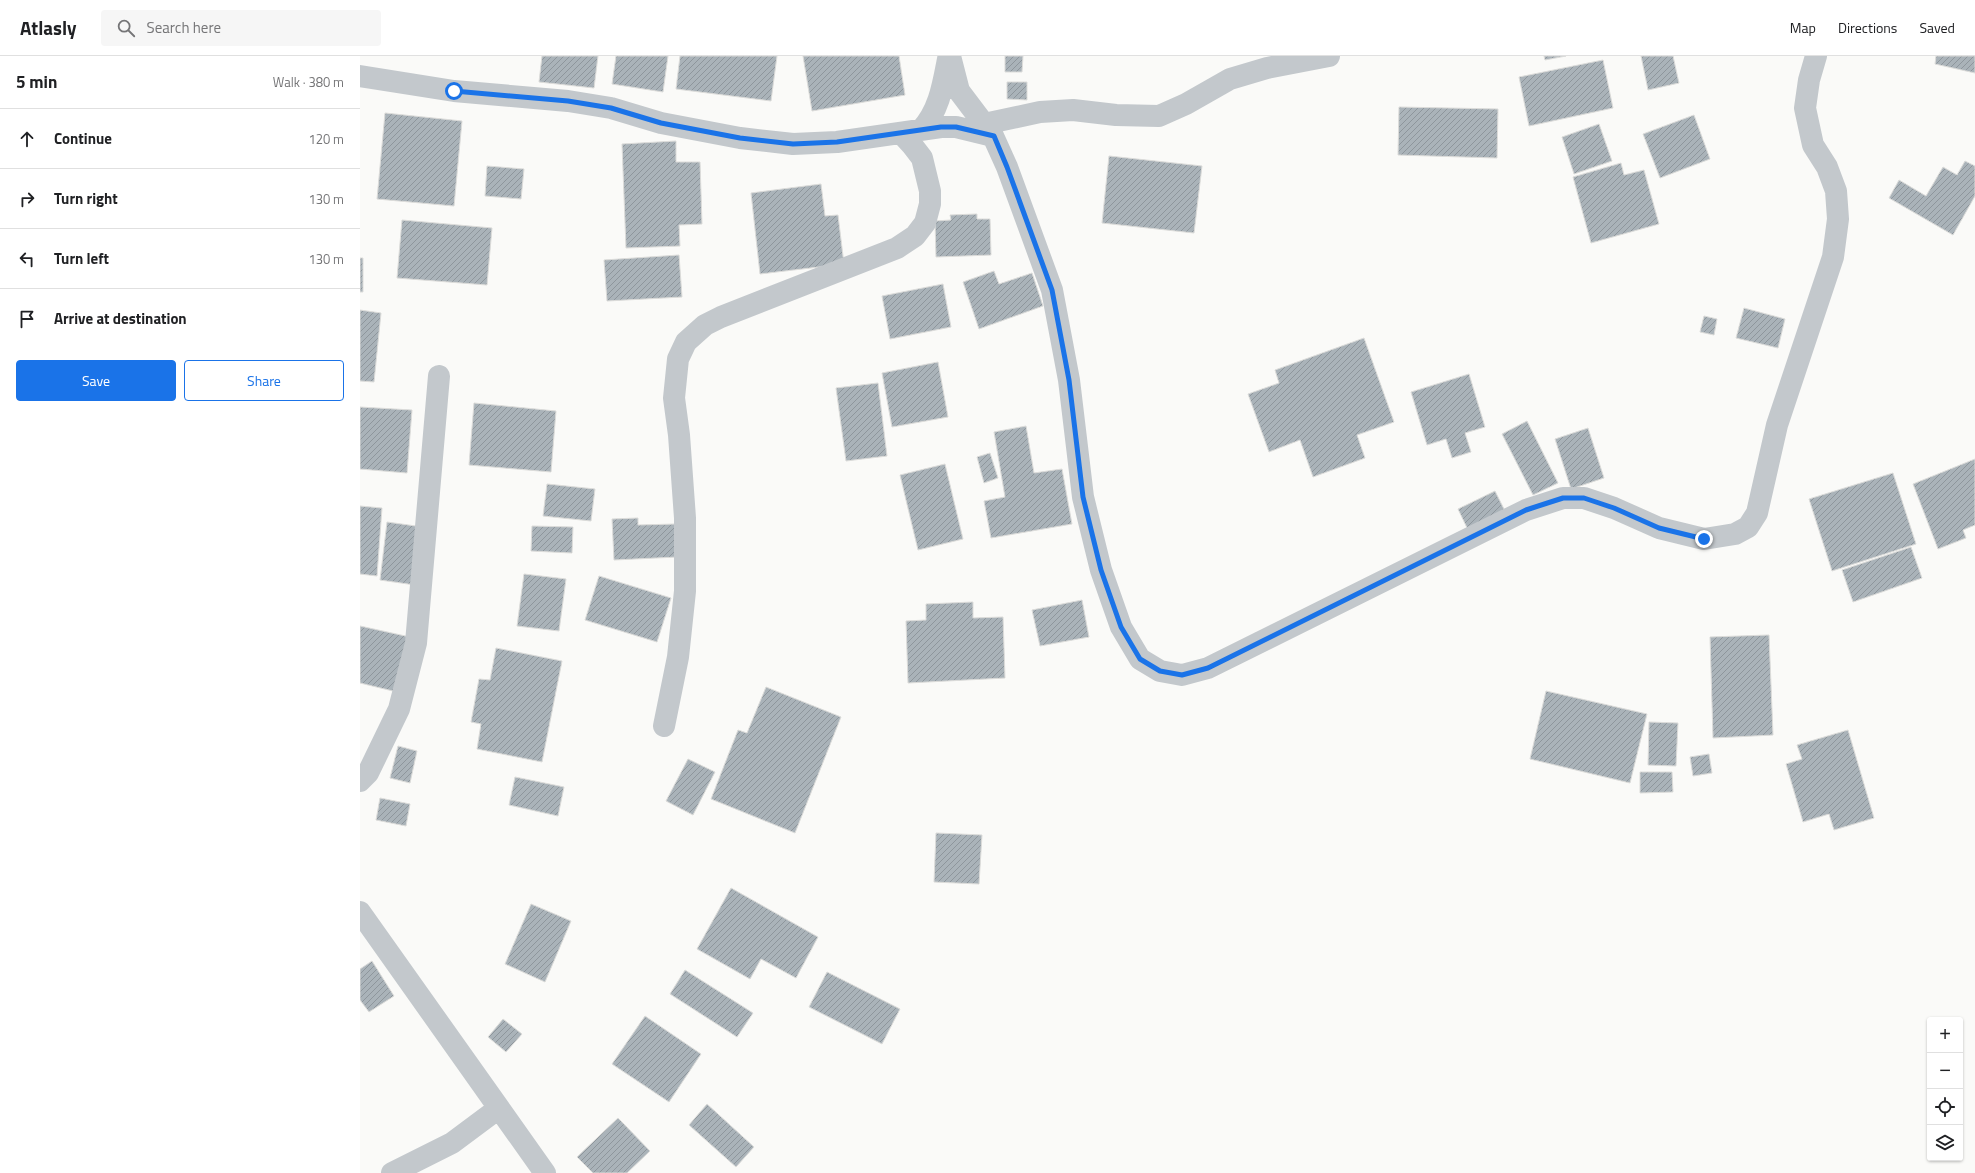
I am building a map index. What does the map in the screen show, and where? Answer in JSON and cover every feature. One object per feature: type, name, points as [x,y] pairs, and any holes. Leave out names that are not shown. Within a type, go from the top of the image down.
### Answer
[{"type":"street","points":[[949,56],[959,91],[989,130],[1007,167],[1052,290],[1069,380],[1083,497],[1101,570],[1121,627],[1140,659],[1160,671],[1182,675],[1208,668],[1526,510],[1557,499],[1584,498],[1614,508],[1659,528],[1704,539],[1735,534],[1748,527],[1757,513],[1777,425],[1834,249],[1838,219],[1836,191],[1827,167],[1813,145],[1805,108],[1809,80],[1816,56]]},
{"type":"street","points":[[911,132],[929,122],[938,104],[949,56]]},
{"type":"street","points":[[360,76],[454,91],[568,101],[611,108],[661,123],[740,138],[793,144],[837,142],[941,127],[989,130],[1040,112],[1073,110],[1116,115],[1159,116],[1186,104],[1230,79],[1267,68],[1329,56]]},
{"type":"street","points":[[664,726],[678,656],[685,592],[685,518],[679,435],[674,398],[678,359],[686,342],[705,326],[721,316],[897,248],[915,236],[924,223],[930,204],[930,191],[922,158],[912,145],[911,132]]},
{"type":"street","points":[[360,781],[368,773],[399,709],[416,643],[439,376]]},
{"type":"street","points":[[360,912],[545,1173]]},
{"type":"street","points":[[392,1173],[452,1143],[499,1108]]},
{"type":"building","points":[[542,56],[598,56],[594,88],[539,82]]},
{"type":"building","points":[[616,56],[668,56],[663,92],[612,84]]},
{"type":"building","points":[[680,56],[777,56],[771,101],[676,89]]},
{"type":"building","points":[[803,56],[899,56],[905,95],[812,111]]},
{"type":"building","points":[[1005,56],[1023,56],[1022,72],[1005,72]]},
{"type":"building","points":[[1544,56],[1566,56],[1545,60]]},
{"type":"building","points":[[1641,56],[1673,56],[1679,83],[1648,90]]},
{"type":"building","points":[[1936,56],[1975,56],[1975,73],[1935,64]]},
{"type":"building","points":[[1603,60],[1613,108],[1529,126],[1519,77]]},
{"type":"building","points":[[1007,82],[1027,82],[1027,100],[1007,99]]},
{"type":"building","points":[[1399,107],[1498,109],[1497,158],[1398,155]]},
{"type":"building","points":[[385,113],[462,121],[454,206],[377,199]]},
{"type":"building","points":[[1694,115],[1710,159],[1660,178],[1643,134]]},
{"type":"building","points":[[1599,124],[1612,161],[1574,174],[1562,137]]},
{"type":"building","points":[[676,141],[676,162],[700,162],[702,224],[679,225],[680,246],[626,248],[622,144]]},
{"type":"building","points":[[1109,156],[1202,166],[1194,233],[1102,223]]},
{"type":"building","points":[[1965,161],[1975,166],[1975,196],[1953,235],[1889,198],[1899,180],[1926,196],[1943,167],[1957,175]]},
{"type":"building","points":[[1621,163],[1624,175],[1644,170],[1659,224],[1591,243],[1573,177]]},
{"type":"building","points":[[487,166],[524,169],[521,199],[485,196]]},
{"type":"building","points":[[821,184],[825,216],[838,215],[844,264],[760,274],[751,193]]},
{"type":"building","points":[[977,214],[977,219],[990,219],[991,255],[936,257],[935,221],[951,220],[950,215]]},
{"type":"building","points":[[402,220],[492,228],[487,285],[397,278]]},
{"type":"building","points":[[679,255],[682,297],[607,301],[604,260]]},
{"type":"building","points":[[360,258],[363,258],[363,292],[360,292]]},
{"type":"building","points":[[994,271],[999,284],[1032,273],[1043,306],[979,329],[963,282]]},
{"type":"building","points":[[943,284],[951,327],[890,339],[882,296]]},
{"type":"building","points":[[1744,308],[1785,319],[1778,348],[1736,338]]},
{"type":"building","points":[[360,310],[381,313],[374,382],[360,381]]},
{"type":"building","points":[[1704,316],[1717,319],[1714,335],[1700,332]]},
{"type":"building","points":[[1364,338],[1394,422],[1357,435],[1365,458],[1313,477],[1300,440],[1269,452],[1248,394],[1279,383],[1275,370]]},
{"type":"building","points":[[938,362],[948,417],[892,427],[882,373]]},
{"type":"building","points":[[1469,374],[1485,427],[1465,433],[1471,452],[1452,458],[1446,439],[1427,445],[1411,392]]},
{"type":"building","points":[[878,383],[887,456],[846,461],[836,388]]},
{"type":"building","points":[[474,403],[556,411],[551,472],[469,465]]},
{"type":"building","points":[[360,407],[412,410],[407,473],[360,469]]},
{"type":"building","points":[[1527,421],[1558,483],[1533,495],[1502,434]]},
{"type":"building","points":[[1026,426],[1034,473],[1062,469],[1072,524],[991,538],[984,501],[1005,497],[994,432]]},
{"type":"building","points":[[1588,428],[1604,478],[1571,489],[1555,439]]},
{"type":"building","points":[[990,453],[998,478],[984,483],[977,457]]},
{"type":"building","points":[[1975,459],[1975,525],[1963,530],[1966,538],[1938,549],[1913,484]]},
{"type":"building","points":[[945,464],[963,539],[918,550],[900,475]]},
{"type":"building","points":[[1893,473],[1916,544],[1832,571],[1809,499]]},
{"type":"building","points":[[547,484],[595,489],[591,521],[543,516]]},
{"type":"building","points":[[1495,491],[1506,513],[1469,532],[1458,509]]},
{"type":"building","points":[[360,506],[382,508],[377,576],[360,574]]},
{"type":"building","points":[[638,518],[638,525],[676,524],[677,557],[614,560],[612,519]]},
{"type":"building","points":[[387,522],[423,527],[415,585],[380,580]]},
{"type":"building","points":[[532,526],[573,527],[572,553],[531,551]]},
{"type":"building","points":[[1911,547],[1922,578],[1853,602],[1842,570]]},
{"type":"building","points":[[524,574],[566,579],[559,631],[517,626]]},
{"type":"building","points":[[599,576],[671,598],[657,642],[585,620]]},
{"type":"building","points":[[1082,600],[1089,637],[1040,646],[1032,610]]},
{"type":"building","points":[[973,602],[973,618],[1003,617],[1005,678],[908,683],[906,621],[926,620],[926,604]]},
{"type":"building","points":[[360,626],[410,637],[397,692],[360,683]]},
{"type":"building","points":[[1769,635],[1773,735],[1713,738],[1710,637]]},
{"type":"building","points":[[496,648],[562,661],[542,762],[477,749],[481,724],[471,722],[479,679],[490,680]]},
{"type":"building","points":[[766,687],[841,717],[795,833],[711,799],[738,730],[747,733]]},
{"type":"building","points":[[1546,691],[1647,714],[1630,783],[1530,759]]},
{"type":"building","points":[[1649,722],[1678,723],[1676,766],[1648,765]]},
{"type":"building","points":[[1848,730],[1874,818],[1834,830],[1829,814],[1803,822],[1786,764],[1802,759],[1797,745]]},
{"type":"building","points":[[398,746],[417,751],[410,783],[390,778]]},
{"type":"building","points":[[1709,754],[1712,773],[1693,776],[1690,757]]},
{"type":"building","points":[[688,759],[715,772],[693,815],[666,801]]},
{"type":"building","points":[[1640,772],[1672,772],[1673,792],[1640,793]]},
{"type":"building","points":[[515,777],[564,787],[558,816],[509,805]]},
{"type":"building","points":[[380,798],[410,804],[406,826],[376,820]]},
{"type":"building","points":[[936,833],[982,835],[979,884],[934,882]]},
{"type":"building","points":[[731,888],[818,937],[796,978],[761,959],[750,979],[697,949]]},
{"type":"building","points":[[531,904],[571,921],[545,982],[505,964]]},
{"type":"building","points":[[372,961],[394,996],[369,1012],[360,1000],[360,969]]},
{"type":"building","points":[[685,970],[753,1013],[737,1037],[670,994]]},
{"type":"building","points":[[827,972],[900,1009],[882,1044],[809,1007]]},
{"type":"building","points":[[645,1016],[701,1054],[669,1102],[612,1064]]},
{"type":"building","points":[[503,1019],[522,1034],[506,1052],[488,1037]]},
{"type":"building","points":[[707,1104],[754,1147],[736,1167],[689,1125]]},
{"type":"building","points":[[618,1118],[650,1151],[627,1173],[593,1173],[577,1157]]},
{"type":"route","points":[[454,91],[568,101],[611,108],[661,123],[740,138],[793,144],[837,142],[941,127],[956,127],[994,136],[1007,167],[1052,290],[1069,380],[1076,449],[1083,497],[1101,570],[1121,627],[1140,659],[1160,671],[1182,675],[1208,668],[1526,510],[1546,502],[1563,498],[1584,498],[1614,508],[1659,528],[1704,539]]}]
